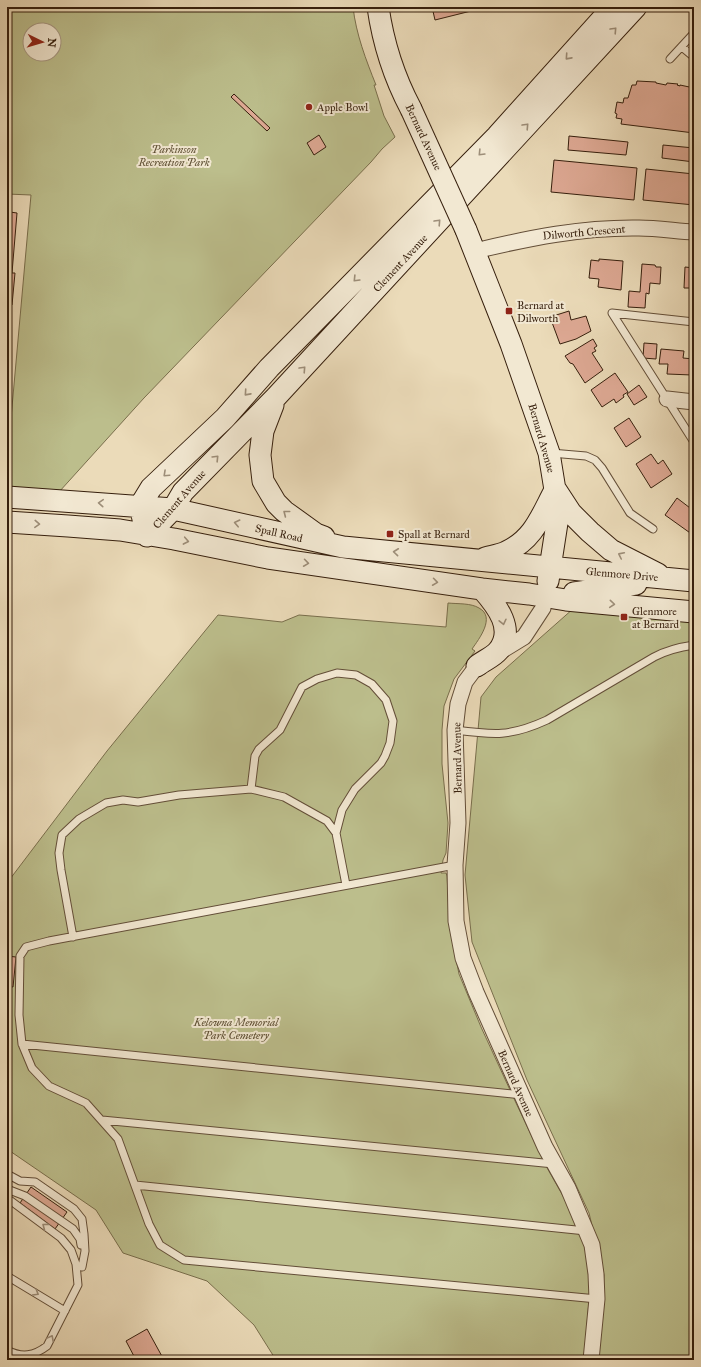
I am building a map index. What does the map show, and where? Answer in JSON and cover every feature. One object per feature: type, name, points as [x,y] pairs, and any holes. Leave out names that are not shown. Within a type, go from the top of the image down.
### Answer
[{"type":"main road","name":"Bernard Avenue","points":[[378,7],[380,24],[390,59],[475,252],[511,344],[549,453],[555,490],[557,523],[551,568],[545,597]]},
{"type":"main road","name":"Clement Avenue","points":[[147,536],[140,506],[151,488],[225,418],[269,368],[497,136],[613,7]]},
{"type":"main road","name":"Clement Avenue","points":[[147,536],[174,509],[183,492],[276,397],[636,7]]},
{"type":"main road","points":[[276,397],[263,431],[260,455],[263,481],[276,503],[284,511],[316,534],[344,547]]},
{"type":"main road","points":[[476,560],[506,553],[528,538],[555,490],[571,513],[611,550],[669,579]]},
{"type":"main road","name":"Spall Road","points":[[7,497],[174,509],[344,547],[551,568]]},
{"type":"main road","points":[[7,522],[120,530],[268,558],[482,589],[566,600],[694,612]]},
{"type":"main road","name":"Glenmore Drive","points":[[551,568],[694,581]]},
{"type":"main road","points":[[545,597],[669,579]]},
{"type":"main road","points":[[477,666],[498,651],[505,638],[504,619],[496,604],[482,589]]},
{"type":"street","name":"Dilworth Crescent","points":[[475,252],[546,235],[597,229],[640,228],[694,232]]},
{"type":"street","points":[[667,399],[694,402]]},
{"type":"street","name":"Bernard Avenue","points":[[545,597],[543,608],[524,637],[477,666],[465,682],[458,704],[455,730],[458,823],[455,865],[456,921],[464,958],[476,992],[545,1147],[568,1188],[592,1245],[596,1274],[597,1299],[590,1360]]},
{"type":"lane","points":[[670,59],[694,33]]},
{"type":"lane","points":[[682,47],[694,57]]},
{"type":"lane","points":[[694,322],[612,313],[694,442]]},
{"type":"lane","points":[[549,453],[586,456],[595,460],[602,468],[630,513],[653,528]]},
{"type":"lane","points":[[455,730],[485,734],[500,734],[535,726],[654,657],[664,652],[694,645]]},
{"type":"lane","points":[[251,790],[255,756],[259,749],[280,730],[302,687],[318,679],[337,673],[356,675],[372,684],[386,700],[393,721],[390,743],[381,763],[355,789],[342,810],[336,833],[346,885]]},
{"type":"lane","points":[[73,937],[59,853],[62,835],[79,819],[106,803],[123,800],[138,802],[179,795],[251,790],[284,797],[327,821],[336,833]]},
{"type":"lane","points":[[455,865],[26,947],[20,956],[19,1015],[22,1044],[32,1068],[49,1086],[86,1103],[118,1139],[149,1224],[160,1246],[184,1260],[597,1299]]},
{"type":"lane","points":[[22,1044],[522,1095]]},
{"type":"lane","points":[[102,1120],[555,1164]]},
{"type":"lane","points":[[7,1174],[20,1180],[36,1182],[74,1209],[82,1219],[85,1251],[78,1285],[47,1346],[39,1352],[24,1356],[16,1355],[7,1350]]},
{"type":"lane","points":[[135,1185],[587,1232]]},
{"type":"lane","points":[[7,1189],[25,1196],[73,1229],[80,1239],[82,1267]]},
{"type":"lane","points":[[7,1198],[61,1238],[71,1250],[76,1264],[78,1285]]},
{"type":"lane","points":[[7,1276],[65,1311]]},
{"type":"green space","name":"Parkinson Recreation Park","points":[[7,7],[353,7],[359,37],[376,85],[374,85],[384,116],[395,137],[144,398],[59,492],[7,486],[7,463],[31,195],[7,194]]},
{"type":"green space","name":"Kelowna Memorial Park Cemetery","points":[[448,603],[476,606],[484,612],[486,617],[482,634],[472,649],[475,651],[454,679],[444,706],[442,764],[448,823],[446,853],[443,860],[441,873],[446,873],[447,876],[450,929],[459,974],[481,1027],[546,1166],[576,1219],[582,1235],[588,1262],[590,1289],[584,1360],[276,1360],[254,1325],[207,1281],[123,1253],[96,1210],[7,1149],[7,883],[107,751],[218,615],[282,622],[299,615],[446,627]]},
{"type":"green space","points":[[574,608],[694,619],[694,1360],[597,1360],[604,1275],[589,1213],[527,1080],[472,942],[465,875],[481,697],[496,677]]},
{"type":"building","points":[[432,7],[487,7],[435,20]]},
{"type":"building","points":[[684,7],[694,7],[689,12]]},
{"type":"building","points":[[637,81],[656,82],[666,85],[667,83],[678,84],[677,85],[680,86],[694,88],[694,133],[621,124],[622,119],[616,118],[617,114],[615,113],[617,102],[623,103],[624,98],[628,98],[632,85],[636,85]]},
{"type":"building","points":[[234,94],[270,128],[267,131],[231,97]]},
{"type":"building","points":[[319,135],[326,147],[314,155],[307,143]]},
{"type":"building","points":[[569,136],[628,142],[626,155],[568,150]]},
{"type":"building","points":[[663,145],[694,148],[694,162],[662,158]]},
{"type":"building","points":[[554,160],[637,168],[634,200],[551,192]]},
{"type":"building","points":[[646,169],[694,174],[694,205],[643,200]]},
{"type":"building","points":[[7,210],[17,213],[12,273],[15,273],[12,305],[8,305],[7,323]]},
{"type":"building","points":[[599,259],[623,261],[621,290],[598,287],[599,279],[589,278],[591,260],[599,261]]},
{"type":"building","points":[[642,264],[661,267],[660,284],[650,283],[649,294],[646,293],[645,308],[628,307],[629,291],[640,292]]},
{"type":"building","points":[[685,267],[694,268],[694,288],[684,288]]},
{"type":"building","points":[[569,311],[571,320],[586,316],[591,331],[576,339],[560,344],[550,317]]},
{"type":"building","points":[[593,339],[597,346],[594,348],[596,351],[592,353],[603,370],[585,383],[573,364],[570,363],[565,356]]},
{"type":"building","points":[[644,343],[657,344],[656,359],[643,358]]},
{"type":"building","points":[[661,349],[684,351],[683,358],[694,359],[692,375],[667,374],[668,364],[659,364]]},
{"type":"building","points":[[615,373],[628,392],[616,403],[614,399],[602,407],[591,390]]},
{"type":"building","points":[[639,385],[647,397],[634,405],[627,394]]},
{"type":"building","points":[[629,418],[641,437],[626,447],[614,428]]},
{"type":"building","points":[[651,454],[658,464],[663,460],[672,474],[651,488],[636,464]]},
{"type":"building","points":[[677,498],[694,511],[693,535],[665,515]]},
{"type":"building","points":[[7,956],[16,957],[13,987],[7,986]]},
{"type":"building","points":[[31,1187],[67,1212],[55,1229],[20,1203]]},
{"type":"building","points":[[147,1329],[164,1360],[136,1360],[126,1341]]},
{"type":"place","name":"Apple Bowl","points":[[309,107]]},
{"type":"place","name":"Bernard at Dilworth","points":[[509,311]]},
{"type":"place","name":"Spall at Bernard","points":[[390,534]]},
{"type":"place","name":"Glenmore at Bernard","points":[[624,617]]}]
